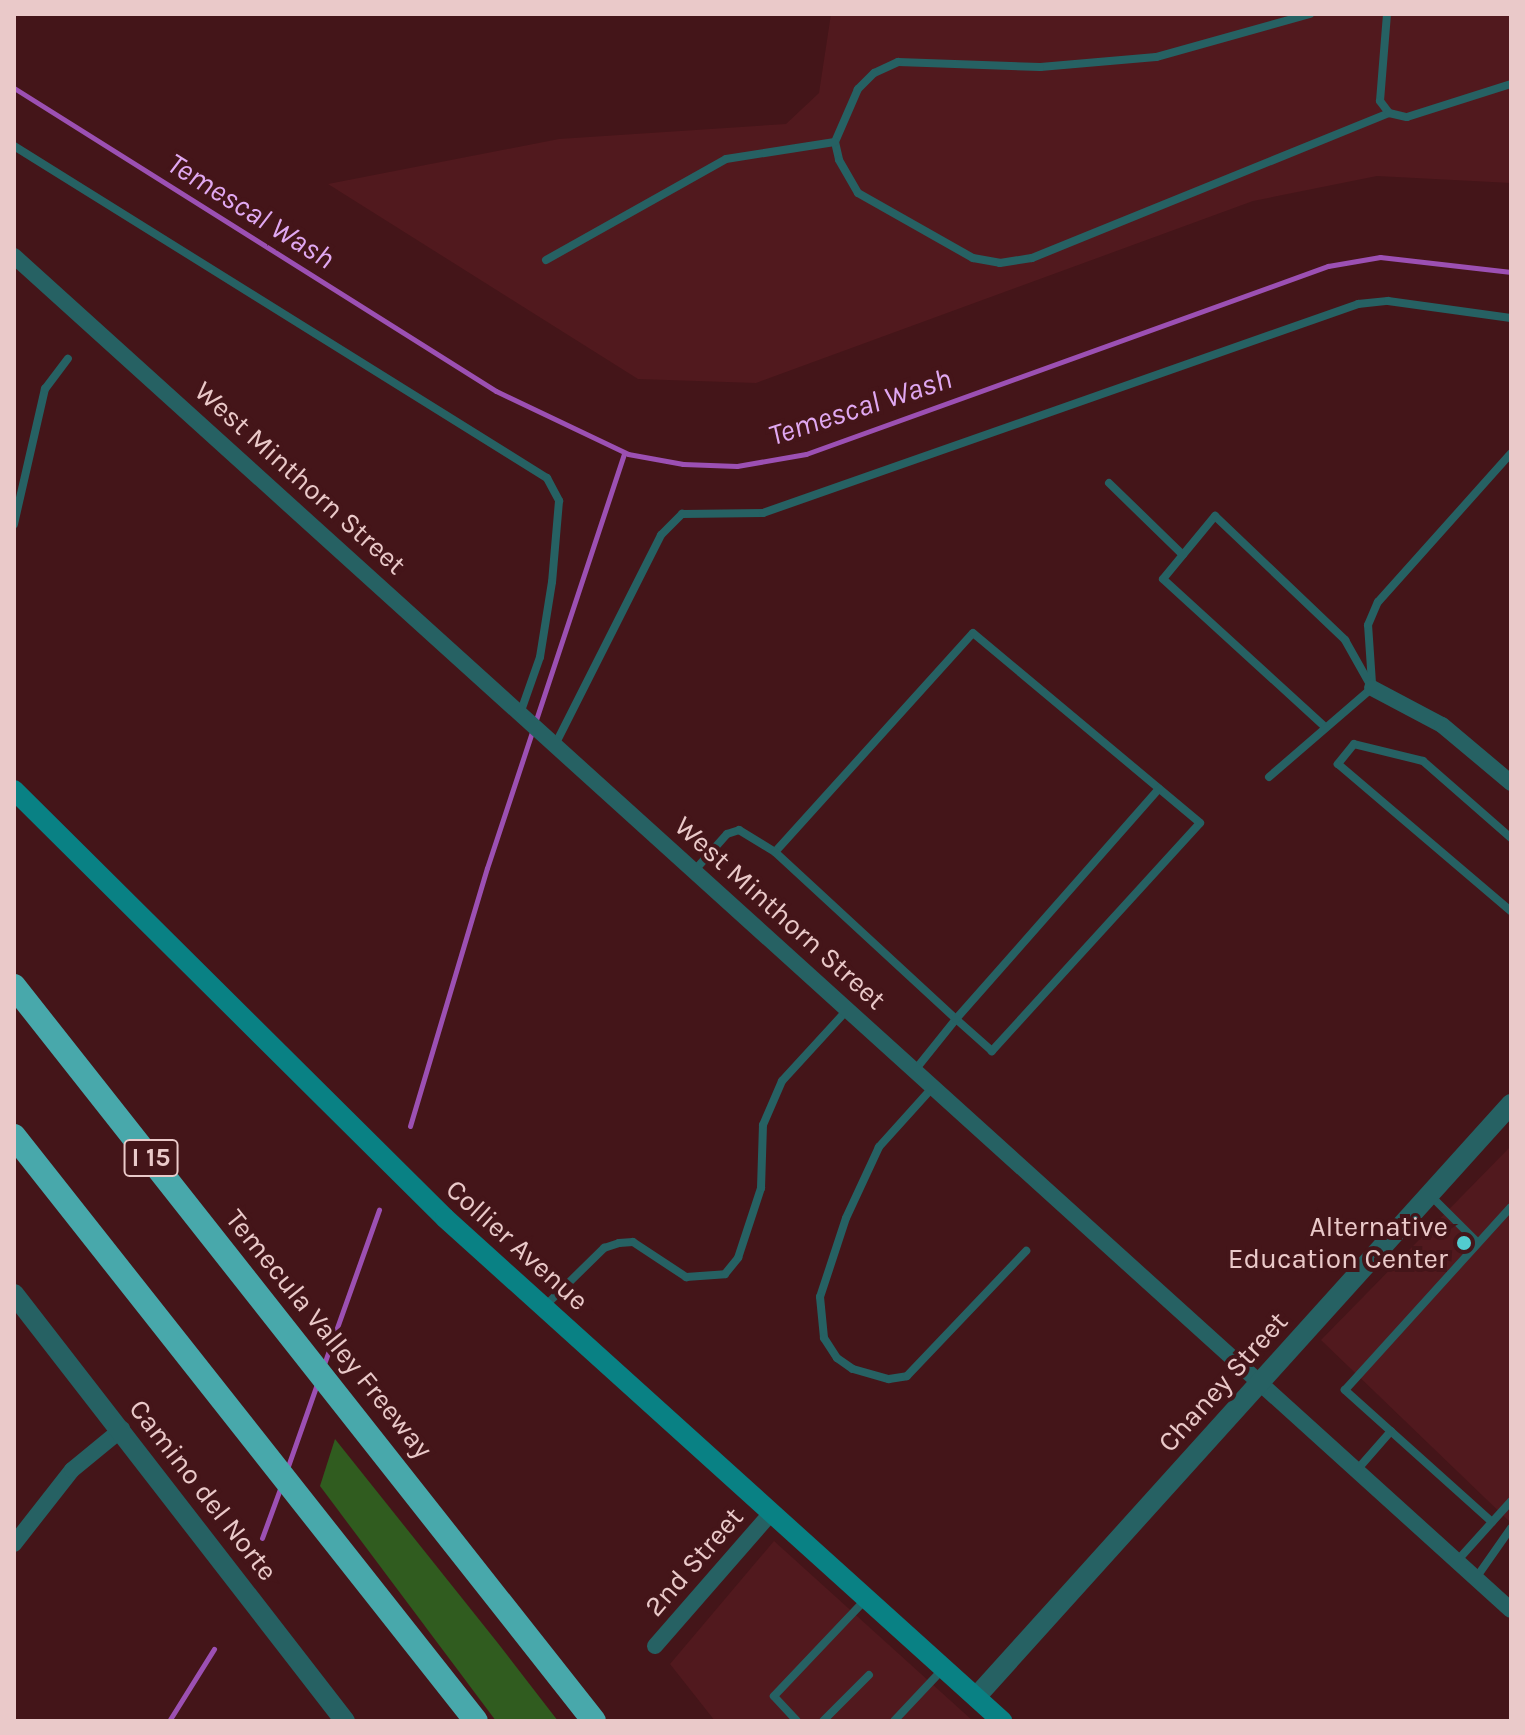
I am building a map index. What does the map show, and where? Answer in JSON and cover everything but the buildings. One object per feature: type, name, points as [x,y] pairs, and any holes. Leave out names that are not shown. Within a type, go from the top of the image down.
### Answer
[{"type":"highway","name":"Temecula Valley Freeway","points":[[14,986],[350,1406],[594,1721]]},
{"type":"highway","points":[[14,1136],[476,1721]]},
{"type":"main road","name":"Collier Avenue","points":[[14,790],[329,1106],[544,1307],[1002,1721]]},
{"type":"street","name":"West Minthorn Street","points":[[14,256],[521,711],[1258,1385],[1511,1610]]},
{"type":"street","points":[[1372,688],[1442,725],[1511,783]]},
{"type":"street","name":"Chaney Street","points":[[976,1697],[1511,1104]]},
{"type":"street","name":"Camino del Norte","points":[[14,1294],[122,1429],[345,1721]]},
{"type":"street","points":[[14,1544],[72,1470],[122,1429]]},
{"type":"street","name":"2nd Street","points":[[655,1646],[772,1512]]},
{"type":"lane","points":[[1310,14],[1156,57],[1040,67],[898,62],[874,73],[858,89],[835,142],[858,193],[973,258],[1000,263],[1032,258],[1389,113],[1407,117],[1511,84]]},
{"type":"lane","points":[[1387,14],[1380,101],[1389,113]]},
{"type":"lane","points":[[546,260],[726,159],[835,142]]},
{"type":"lane","points":[[14,146],[547,478],[559,501],[552,582],[540,657],[521,711]]},
{"type":"lane","points":[[562,749],[661,535],[682,514],[763,513],[1358,304],[1388,301],[1511,318]]},
{"type":"lane","points":[[14,524],[45,389],[68,359]]},
{"type":"lane","points":[[1372,688],[1368,625],[1378,602],[1511,453]]},
{"type":"lane","points":[[1109,483],[1183,555]]},
{"type":"lane","points":[[1324,726],[1163,579],[1215,516],[1345,640],[1372,688]]},
{"type":"lane","points":[[695,870],[727,834],[739,830],[775,852],[992,1051],[1200,823],[973,633],[775,852]]},
{"type":"lane","points":[[1269,777],[1324,726],[1372,688]]},
{"type":"lane","points":[[1511,838],[1423,761],[1354,744],[1338,764],[1511,911]]},
{"type":"lane","points":[[914,1071],[1159,789]]},
{"type":"lane","points":[[544,1307],[604,1248],[619,1243],[633,1242],[686,1277],[725,1274],[738,1258],[761,1188],[763,1125],[782,1081],[847,1010]]},
{"type":"lane","points":[[933,1087],[879,1147],[846,1218],[820,1297],[824,1338],[837,1358],[853,1369],[899,1380],[1026,1251]]},
{"type":"lane","points":[[1430,1194],[1478,1243]]},
{"type":"lane","points":[[1492,1522],[1345,1390],[1511,1207]]},
{"type":"lane","points":[[1356,1471],[1391,1431]]},
{"type":"lane","points":[[1457,1561],[1511,1501]]},
{"type":"lane","points":[[1476,1578],[1511,1528]]},
{"type":"lane","points":[[797,1721],[774,1696],[866,1598]]},
{"type":"lane","points":[[894,1721],[943,1669]]},
{"type":"lane","points":[[823,1721],[869,1675]]},
{"type":"shaded area","points":[[831,14],[1511,14],[1511,183],[1377,176],[1253,201],[756,383],[638,379],[328,184],[559,139],[786,124],[819,93]]},
{"type":"shaded area","name":"Alternative Education Center","points":[[1511,1146],[1511,1523],[1321,1340]]},
{"type":"shaded area","points":[[774,1541],[973,1721],[715,1721],[670,1664]]},
{"type":"green space","points":[[335,1439],[558,1721],[496,1721],[320,1486]]},
{"type":"waterway","name":"Temescal Wash","points":[[14,88],[496,391],[628,454],[683,464],[737,466],[806,454],[1328,266],[1380,257],[1511,272]]},
{"type":"waterway","points":[[410,1126],[487,868],[624,453]]},
{"type":"waterway","points":[[323,1367],[379,1210]]},
{"type":"waterway","points":[[287,1469],[317,1384]]},
{"type":"waterway","points":[[262,1538],[281,1486]]},
{"type":"waterway","points":[[169,1721],[214,1649]]},
{"type":"place","name":"Alternative Education Center","points":[[1464,1243]]}]
